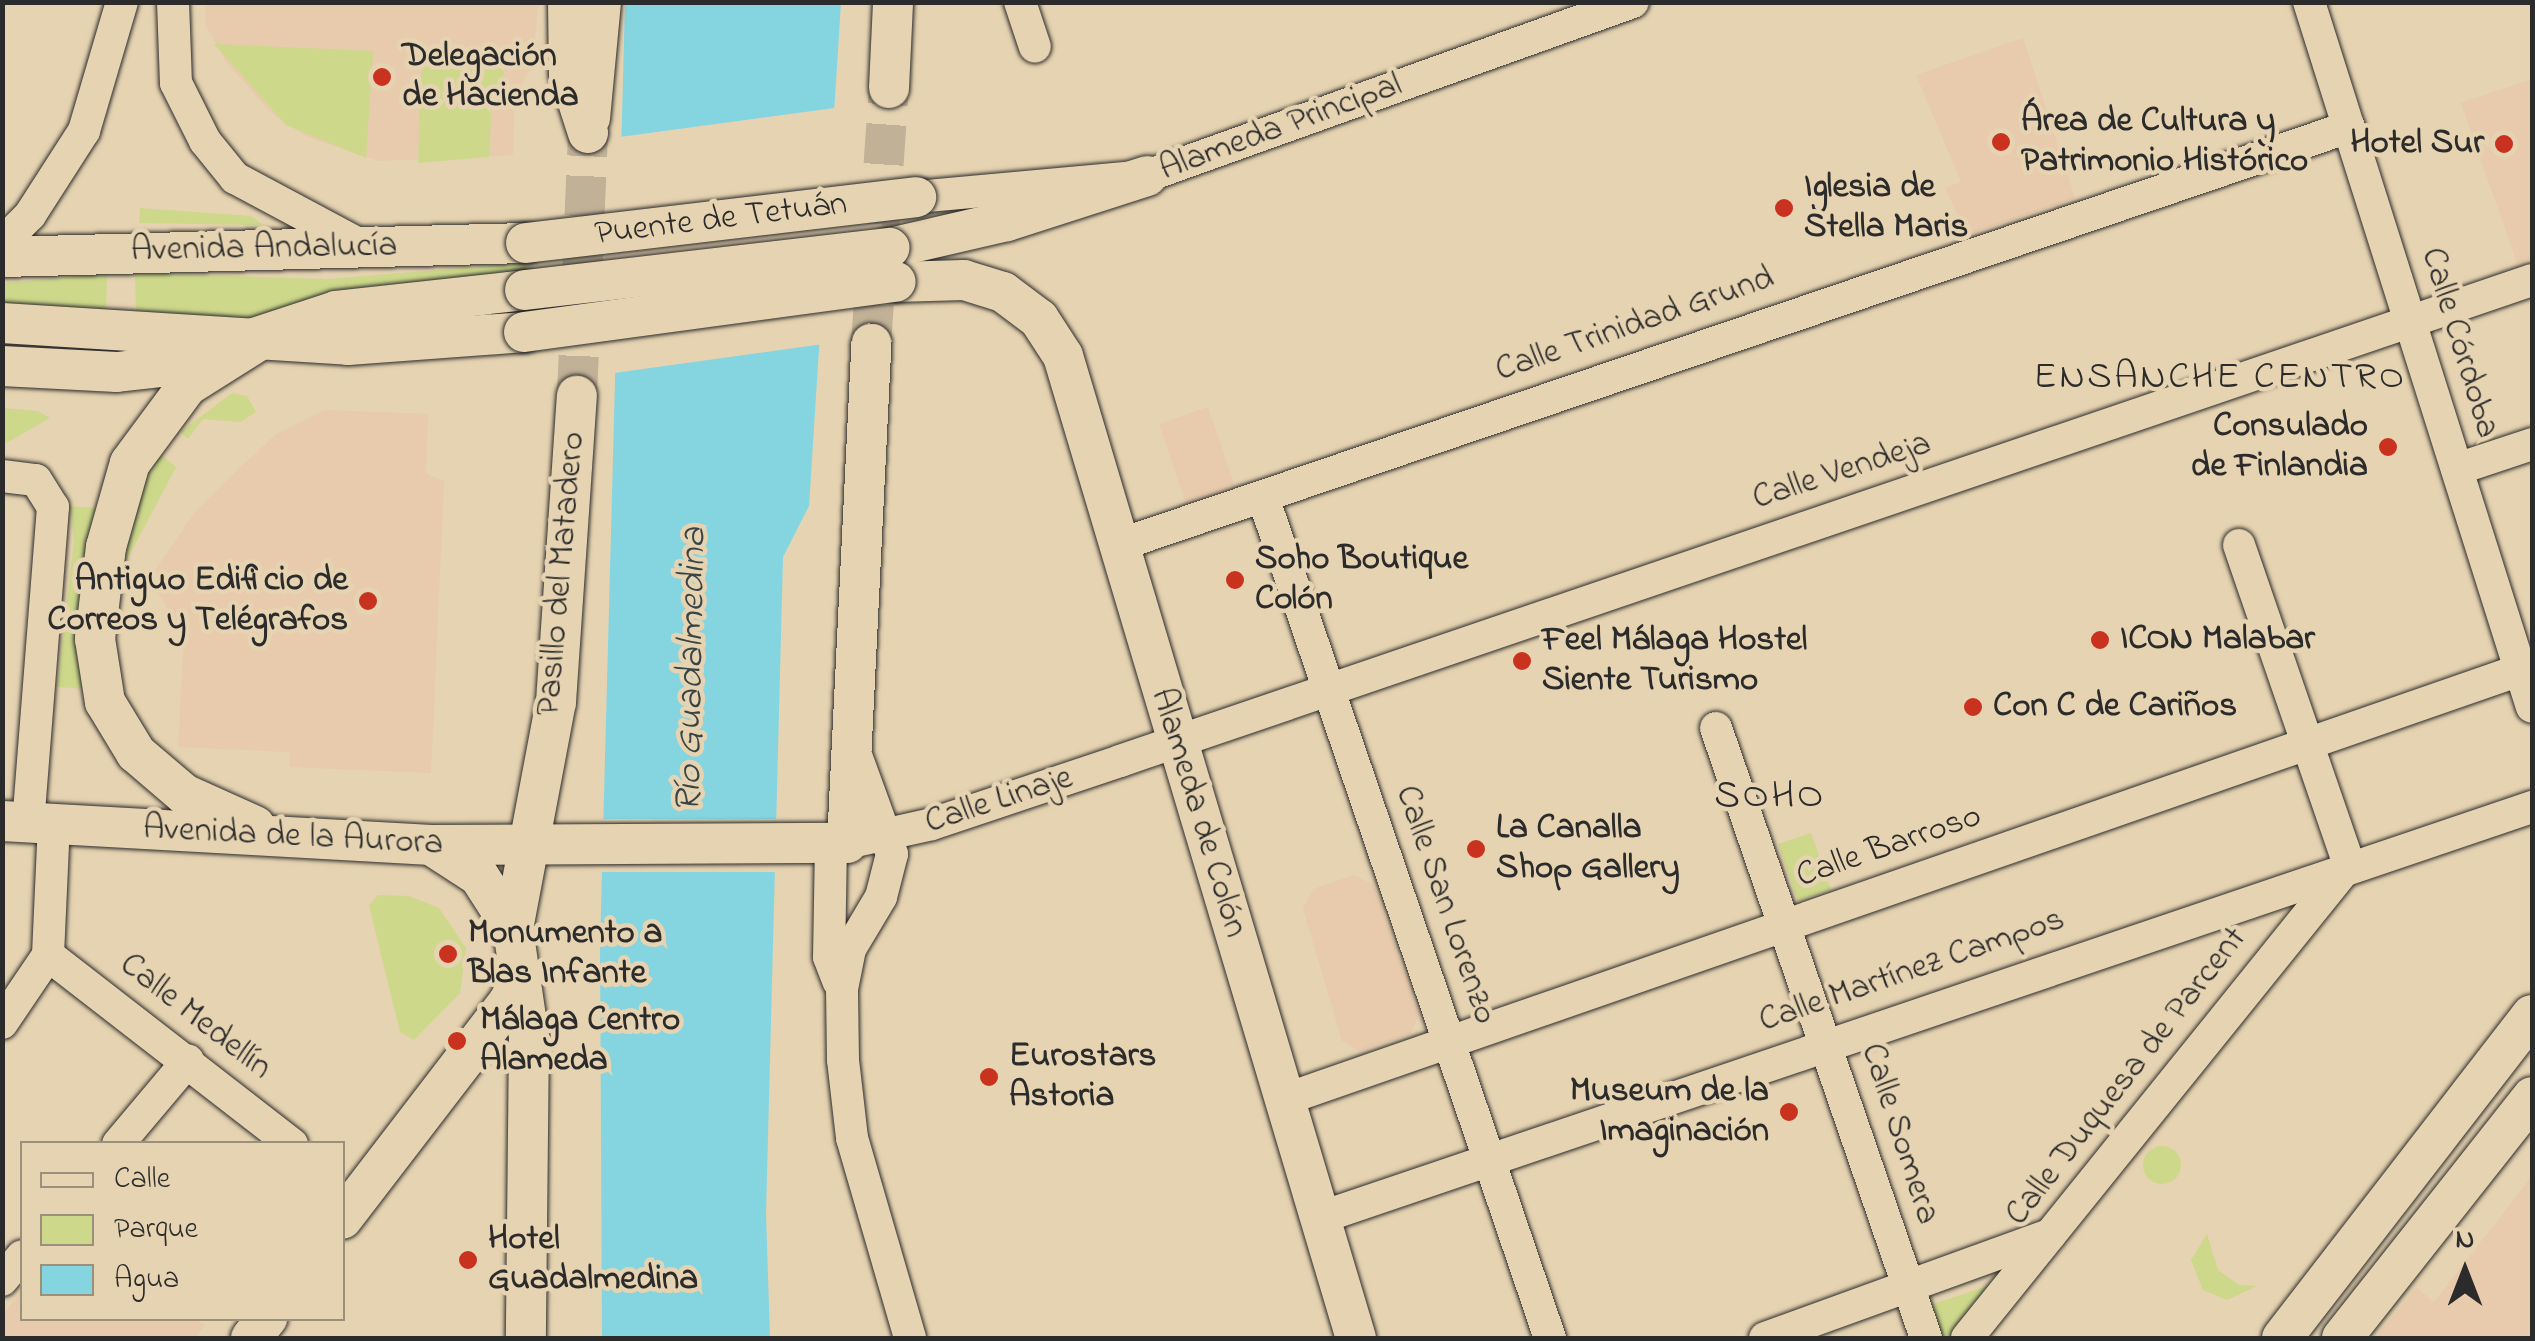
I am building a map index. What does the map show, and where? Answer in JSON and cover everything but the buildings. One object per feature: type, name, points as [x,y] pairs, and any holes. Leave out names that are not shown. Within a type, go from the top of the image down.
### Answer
[{"type":"main road","points":[[568,2],[569,74],[588,133],[601,2]]},
{"type":"main road","points":[[889,88],[894,2]]},
{"type":"main road","points":[[2,324],[348,345],[524,332],[913,263],[1147,176]]},
{"type":"main road","name":"Puente de Tetuán","points":[[526,243],[916,197]]},
{"type":"main road","name":"Avenida Andalucía","points":[[2,257],[526,243]]},
{"type":"main road","points":[[2,366],[142,370],[371,305],[525,290],[913,263]]},
{"type":"main road","name":"Alameda de Colón","points":[[913,263],[988,285],[1018,301],[1063,356],[1356,1338]]},
{"type":"main road","points":[[264,338],[187,386],[130,463],[106,548],[95,639],[105,702],[161,779],[210,808],[287,838]]},
{"type":"main road","points":[[822,844],[853,747],[871,344]]},
{"type":"main road","name":"Pasillo del Matadero","points":[[526,1338],[529,1037],[513,929],[556,702],[577,396]]},
{"type":"main road","points":[[432,845],[504,813],[542,762]]},
{"type":"main road","name":"Avenida de la Aurora","points":[[28,823],[432,845],[822,844]]},
{"type":"main road","name":"Pasillo del Matadero","points":[[432,845],[479,876],[513,929]]},
{"type":"main road","points":[[348,1199],[508,1003],[521,976]]},
{"type":"main road","points":[[2282,1338],[2532,1015]]},
{"type":"main road","points":[[2342,1338],[2532,1098]]},
{"type":"street","points":[[2,243],[30,214],[84,131],[122,2]]},
{"type":"street","points":[[173,2],[176,83],[204,141],[235,178],[366,248]]},
{"type":"street","points":[[1020,2],[1035,47]]},
{"type":"street","name":"Alameda Principal","points":[[916,197],[1147,176],[1633,2]]},
{"type":"street","name":"Calle Córdoba","points":[[2309,2],[2532,707]]},
{"type":"street","name":"Calle Trinidad Grund","points":[[1118,545],[2349,126]]},
{"type":"street","name":"Calle Vendeja","points":[[1176,739],[2532,280]]},
{"type":"street","points":[[2457,469],[2532,444]]},
{"type":"street","points":[[2,476],[36,480],[54,507],[55,536],[28,823],[48,955],[2,1023]]},
{"type":"street","name":"Calle San Lorenzo","points":[[1263,497],[1550,1338]]},
{"type":"street","points":[[2239,545],[2349,864]]},
{"type":"street","name":"Calle Barroso","points":[[1283,1100],[1449,1039],[2520,670]]},
{"type":"street","name":"Calle Somera","points":[[1716,728],[1787,924],[1926,1338]]},
{"type":"street","name":"Calle Linaje","points":[[822,844],[890,836],[1176,739]]},
{"type":"street","points":[[853,747],[890,836],[890,870],[850,950],[842,989],[852,1138],[905,1325]]},
{"type":"street","name":"Calle Martínez Campos","points":[[1319,1218],[2349,864],[2532,808]]},
{"type":"street","points":[[822,844],[833,908],[829,957],[842,989]]},
{"type":"street","name":"Calle Duquesa de Parcent","points":[[1967,1338],[2349,864]]},
{"type":"street","points":[[833,908],[871,911]]},
{"type":"street","name":"Calle Medellín","points":[[48,955],[288,1141]]},
{"type":"street","points":[[121,1141],[188,1061]]},
{"type":"street","points":[[1764,1338],[1907,1290],[2054,1234]]},
{"type":"street","points":[[2,1280],[20,1258]]},
{"type":"shaded area","name":"Delegación de Hacienda","points":[[205,3],[539,3],[532,64],[514,102],[513,155],[379,161],[308,137],[271,113],[226,62],[206,26]]},
{"type":"shaded area","points":[[2023,38],[2075,198],[1967,235],[1945,188],[1961,182],[1916,75]]},
{"type":"shaded area","name":"Hotel Sur","points":[[2532,79],[2532,258],[2517,263],[2461,103]]},
{"type":"shaded area","points":[[1208,407],[1235,486],[1186,504],[1159,424]]},
{"type":"shaded area","name":"Antiguo Edificio de Correos y Telégrafos","points":[[324,410],[428,414],[426,474],[444,481],[431,773],[290,767],[289,752],[178,747],[184,636],[154,586],[154,572],[194,513],[234,473],[276,434]]},
{"type":"shaded area","points":[[1354,875],[1374,885],[1419,1015],[1411,1034],[1360,1051],[1342,1041],[1303,909],[1313,889]]},
{"type":"shaded area","points":[[2532,1176],[2532,1338],[2375,1338],[2417,1288],[2434,1302]]},
{"type":"shaded area","points":[[20,1293],[20,1321],[199,1321],[205,1326],[195,1338],[3,1338],[3,1314]]},
{"type":"green space","points":[[214,44],[373,51],[366,158],[286,125]]},
{"type":"green space","points":[[422,52],[512,56],[492,99],[489,157],[418,163]]},
{"type":"green space","points":[[140,208],[251,216],[263,225],[139,223]]},
{"type":"green space","points":[[526,263],[526,278],[246,320],[136,311],[135,273],[327,279]]},
{"type":"green space","points":[[107,274],[106,309],[3,306],[2,283]]},
{"type":"green space","points":[[232,393],[247,396],[256,412],[240,422],[203,419],[188,439],[180,432]]},
{"type":"green space","points":[[3,408],[38,411],[50,418],[3,445]]},
{"type":"green space","points":[[160,454],[176,467],[123,567],[140,491]]},
{"type":"green space","points":[[70,506],[97,508],[88,689],[57,687],[74,541]]},
{"type":"green space","points":[[1811,833],[1831,890],[1798,901],[1778,844]]},
{"type":"green space","points":[[378,895],[409,896],[439,908],[466,948],[460,993],[414,1040],[400,1032],[369,905]]},
{"type":"green space","points":[[2162,1146],[2175,1152],[2181,1165],[2175,1178],[2162,1184],[2149,1178],[2143,1165],[2149,1152]]},
{"type":"green space","points":[[2207,1234],[2218,1270],[2239,1285],[2257,1286],[2227,1300],[2203,1290],[2191,1260]]},
{"type":"green space","points":[[2000,1282],[1955,1338],[1934,1338],[1924,1307]]},
{"type":"water","name":"Río Guadalmedina","points":[[625,3],[841,3],[809,506],[783,557],[766,1214],[770,1338],[602,1338],[600,947]]},
{"type":"pier","points":[[842,107],[824,344],[607,374],[612,138]]},
{"type":"pier","points":[[599,819],[780,819],[778,872],[596,872]]},
{"type":"tunnel","points":[[871,344],[889,88]]},
{"type":"tunnel","points":[[577,396],[588,133]]},
{"type":"place","name":"Delegación de Hacienda","points":[[382,77]]},
{"type":"place","name":"Área de Cultura y Patrimonio Histórico","points":[[2001,142]]},
{"type":"place","name":"Hotel Sur","points":[[2504,144]]},
{"type":"place","name":"Iglesia de Stella Maris","points":[[1784,208]]},
{"type":"place","name":"Consulado de Finlandia","points":[[2388,447]]},
{"type":"place","name":"Soho Boutique Colón","points":[[1235,580]]},
{"type":"place","name":"Antiguo Edificio de Correos y Telégrafos","points":[[368,601]]},
{"type":"place","name":"ICON Malabar","points":[[2100,640]]},
{"type":"place","name":"Feel Málaga Hostel Siente Turismo","points":[[1522,661]]},
{"type":"place","name":"Con C de Cariños","points":[[1973,707]]},
{"type":"place","name":"La Canalla Shop Gallery","points":[[1476,849]]},
{"type":"place","name":"Monumento a Blas Infante","points":[[448,954]]},
{"type":"place","name":"Málaga Centro Alameda","points":[[457,1041]]},
{"type":"place","name":"Eurostars Astoria","points":[[989,1077]]},
{"type":"place","name":"Museum de la Imaginación","points":[[1789,1112]]},
{"type":"place","name":"Hotel Guadalmedina","points":[[468,1260]]},
{"type":"district","name":"ENSANCHE CENTRO","points":[[2220,379]]},
{"type":"district","name":"SOHO","points":[[1770,797]]}]
